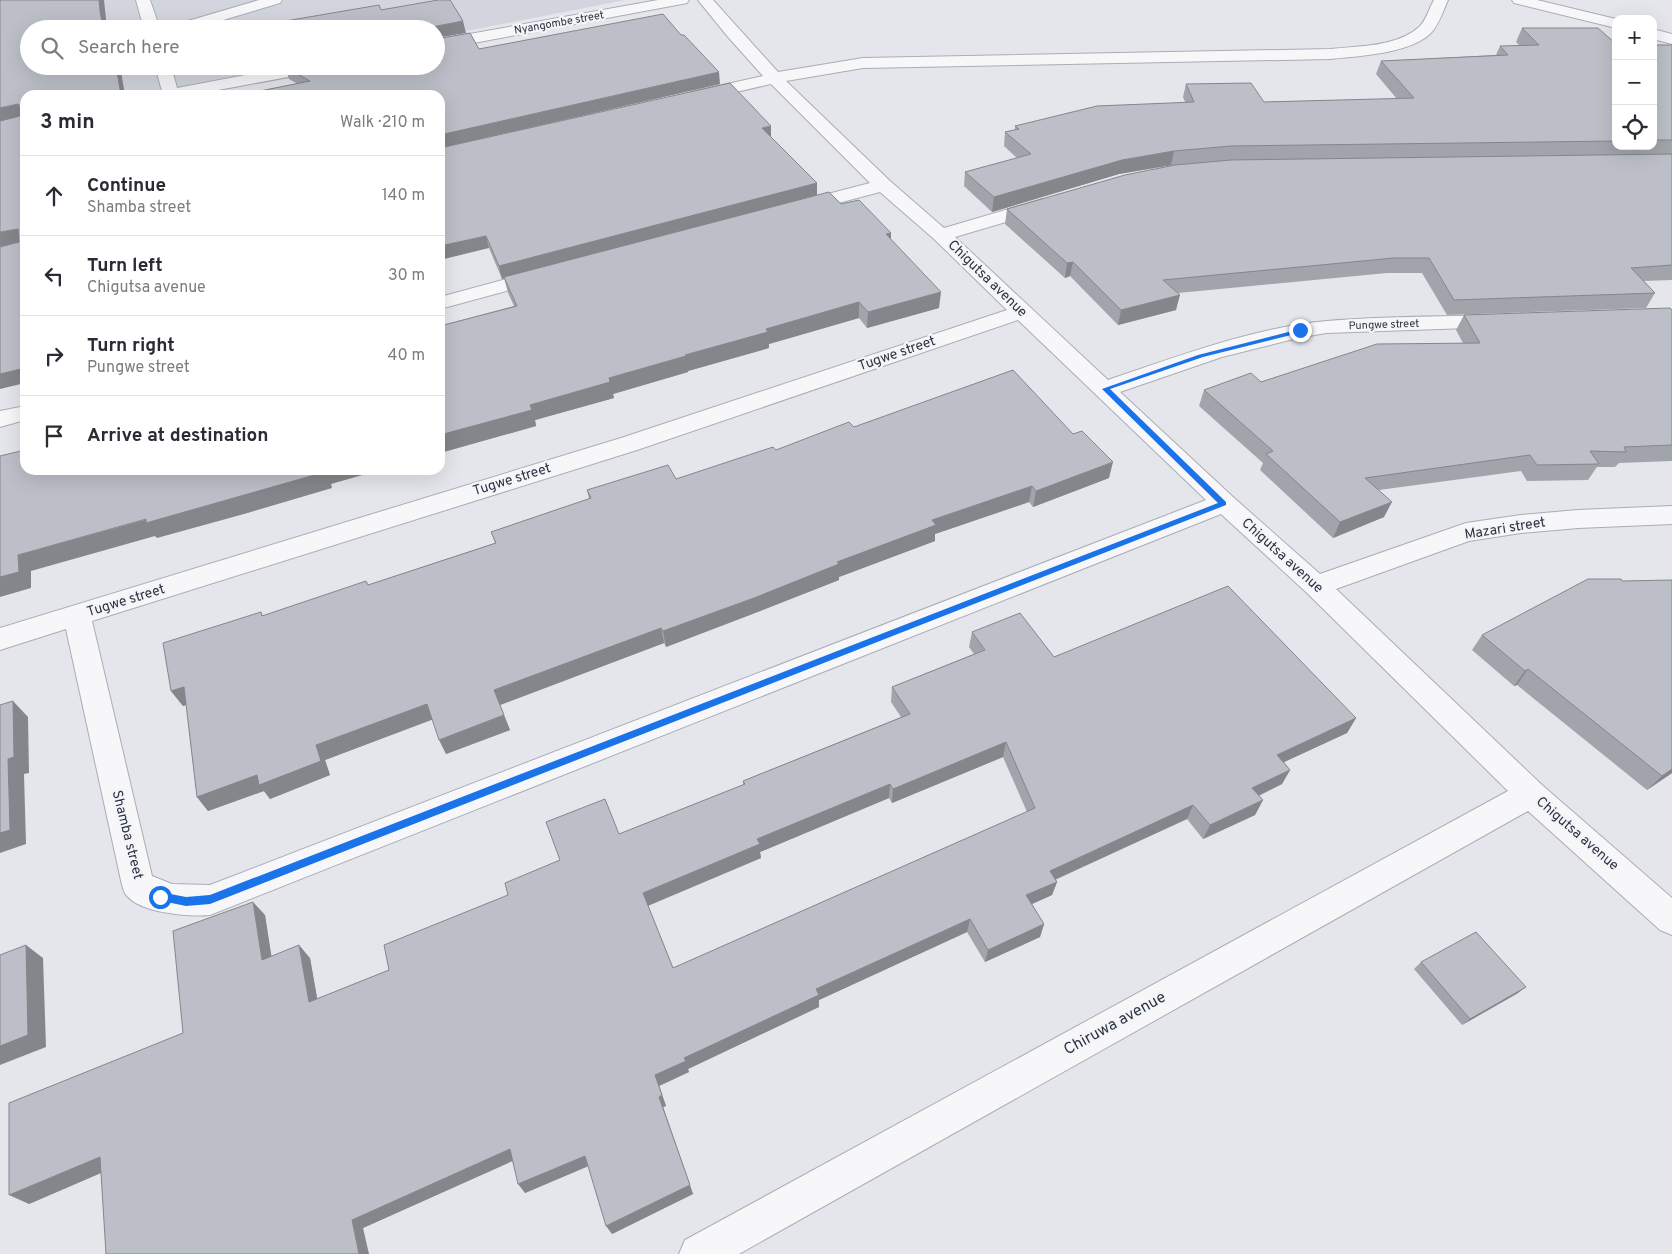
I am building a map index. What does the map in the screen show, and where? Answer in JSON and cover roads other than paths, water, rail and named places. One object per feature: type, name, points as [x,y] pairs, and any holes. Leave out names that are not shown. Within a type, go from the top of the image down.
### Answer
[{"type":"street","points":[[143,0],[149,20]]},
{"type":"street","points":[[207,20],[275,0]]},
{"type":"street","name":"Nyangombe street","points":[[445,43],[682,0]]},
{"type":"street","name":"Chigutsa avenue","points":[[705,0],[733,34],[774,78],[883,185],[941,235],[1224,503],[1316,586],[1531,794],[1667,907]]},
{"type":"street","points":[[678,100],[837,66],[891,61],[1320,54],[1366,50],[1401,43],[1425,31],[1441,0]]},
{"type":"street","points":[[1519,0],[1612,23]]},
{"type":"street","points":[[1657,35],[1672,40]]},
{"type":"street","points":[[165,75],[167,90]]},
{"type":"street","points":[[190,90],[272,75]]},
{"type":"street","points":[[787,211],[883,185]]},
{"type":"street","points":[[941,235],[1063,199]]},
{"type":"street","points":[[445,302],[565,269]]},
{"type":"street","name":"Tugwe street","points":[[0,639],[629,444],[1021,312]]},
{"type":"street","name":"Pungwe street","points":[[1105,389],[1201,356],[1300,330],[1326,327],[1514,321]]},
{"type":"street","points":[[0,419],[20,413]]},
{"type":"street","name":"Shamba street","points":[[76,616],[138,885],[149,893],[160,897],[186,902],[200,901],[210,900],[1224,503]]},
{"type":"street","name":"Mazari street","points":[[1316,586],[1466,532],[1521,524],[1578,519],[1672,515]]},
{"type":"street","name":"Chiruwa avenue","points":[[699,1254],[1531,794]]}]
